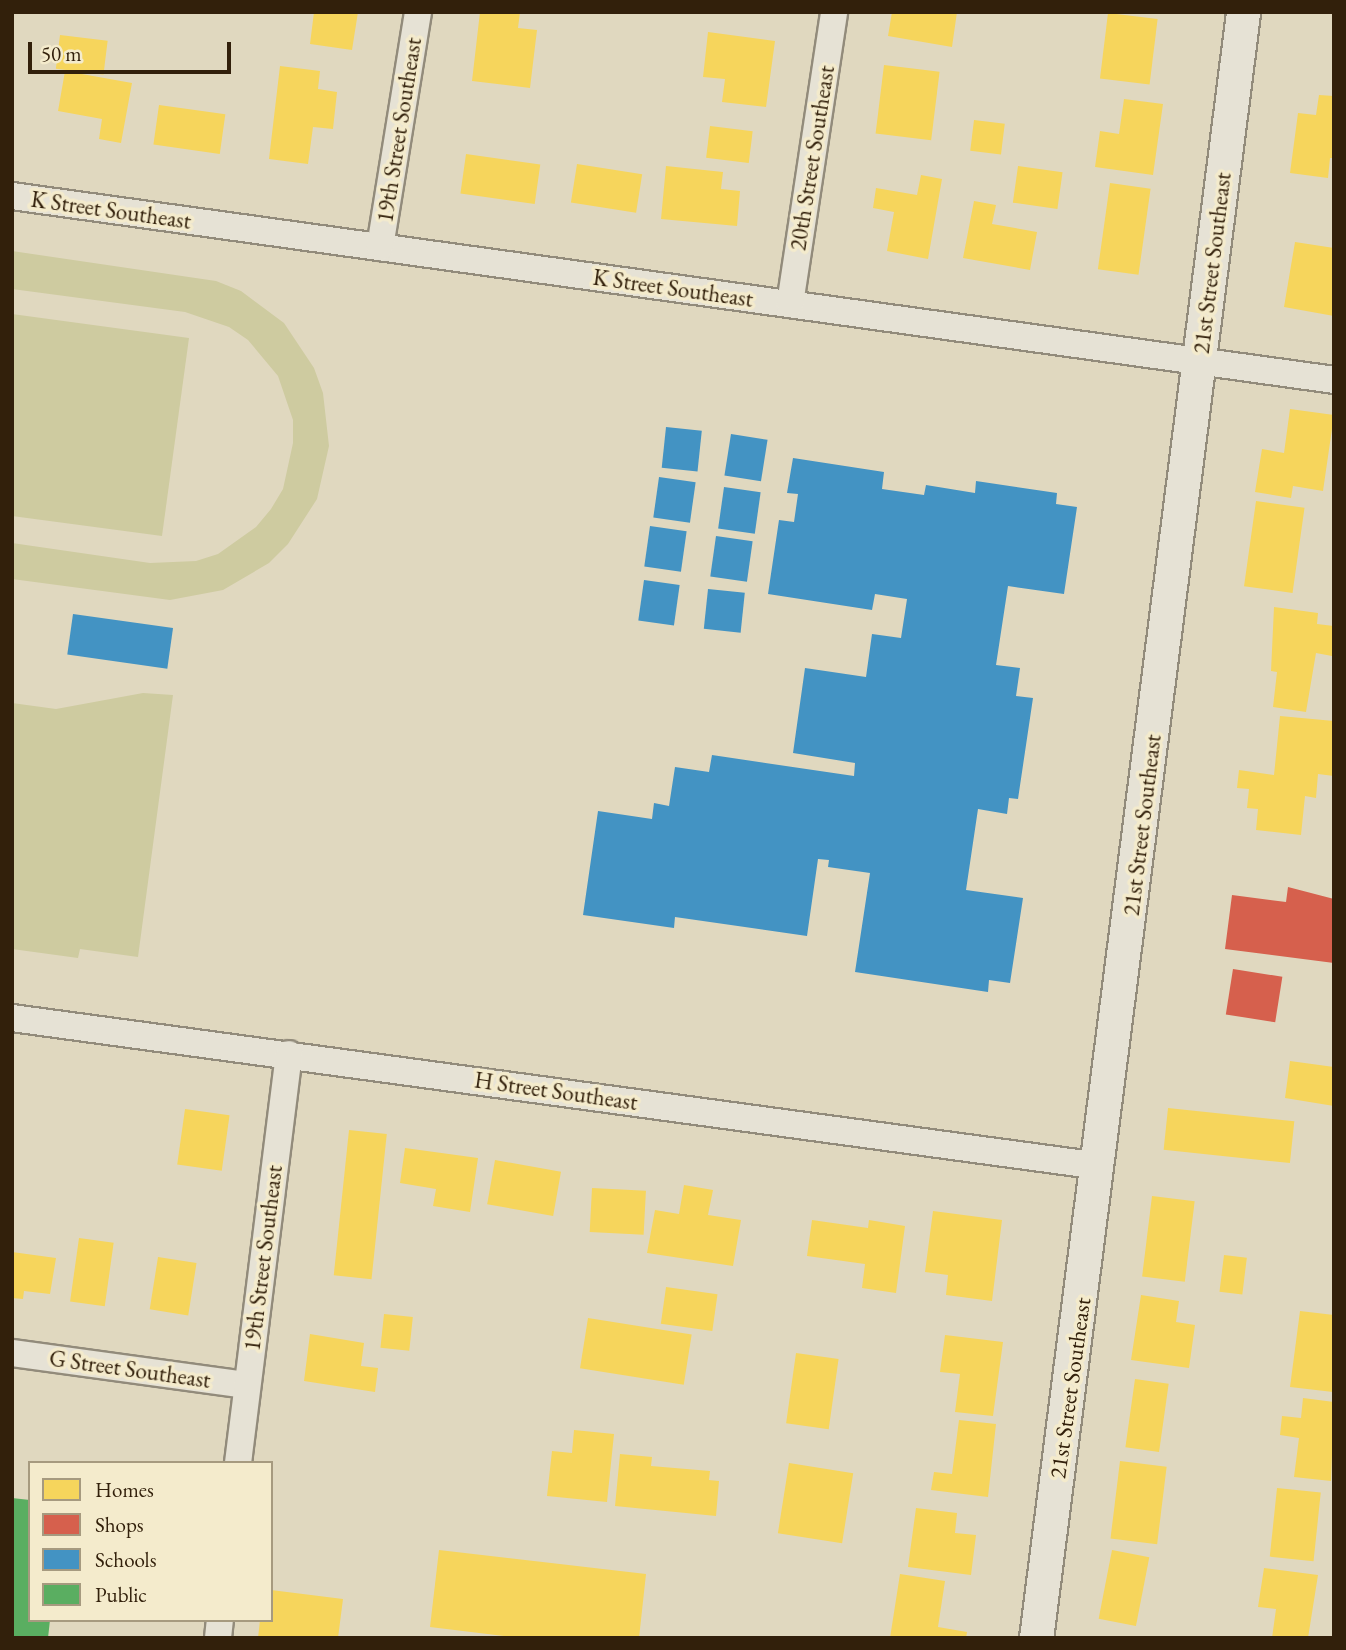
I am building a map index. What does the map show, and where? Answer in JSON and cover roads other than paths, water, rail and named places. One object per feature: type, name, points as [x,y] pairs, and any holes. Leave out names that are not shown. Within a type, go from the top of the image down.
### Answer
[{"type":"street","name":"19th Street Southeast","points":[[380,247],[418,12]]},
{"type":"street","name":"20th Street Southeast","points":[[790,304],[834,12]]},
{"type":"street","name":"21st Street Southeast","points":[[1036,1638],[1099,1166],[1243,12]]},
{"type":"street","name":"K Street Southeast","points":[[12,196],[1334,380]]},
{"type":"street","name":"H Street Southeast","points":[[12,1018],[1099,1166]]},
{"type":"street","name":"19th Street Southeast","points":[[239,1461],[289,1054]]},
{"type":"street","name":"G Street Southeast","points":[[12,1353],[247,1385]]}]
